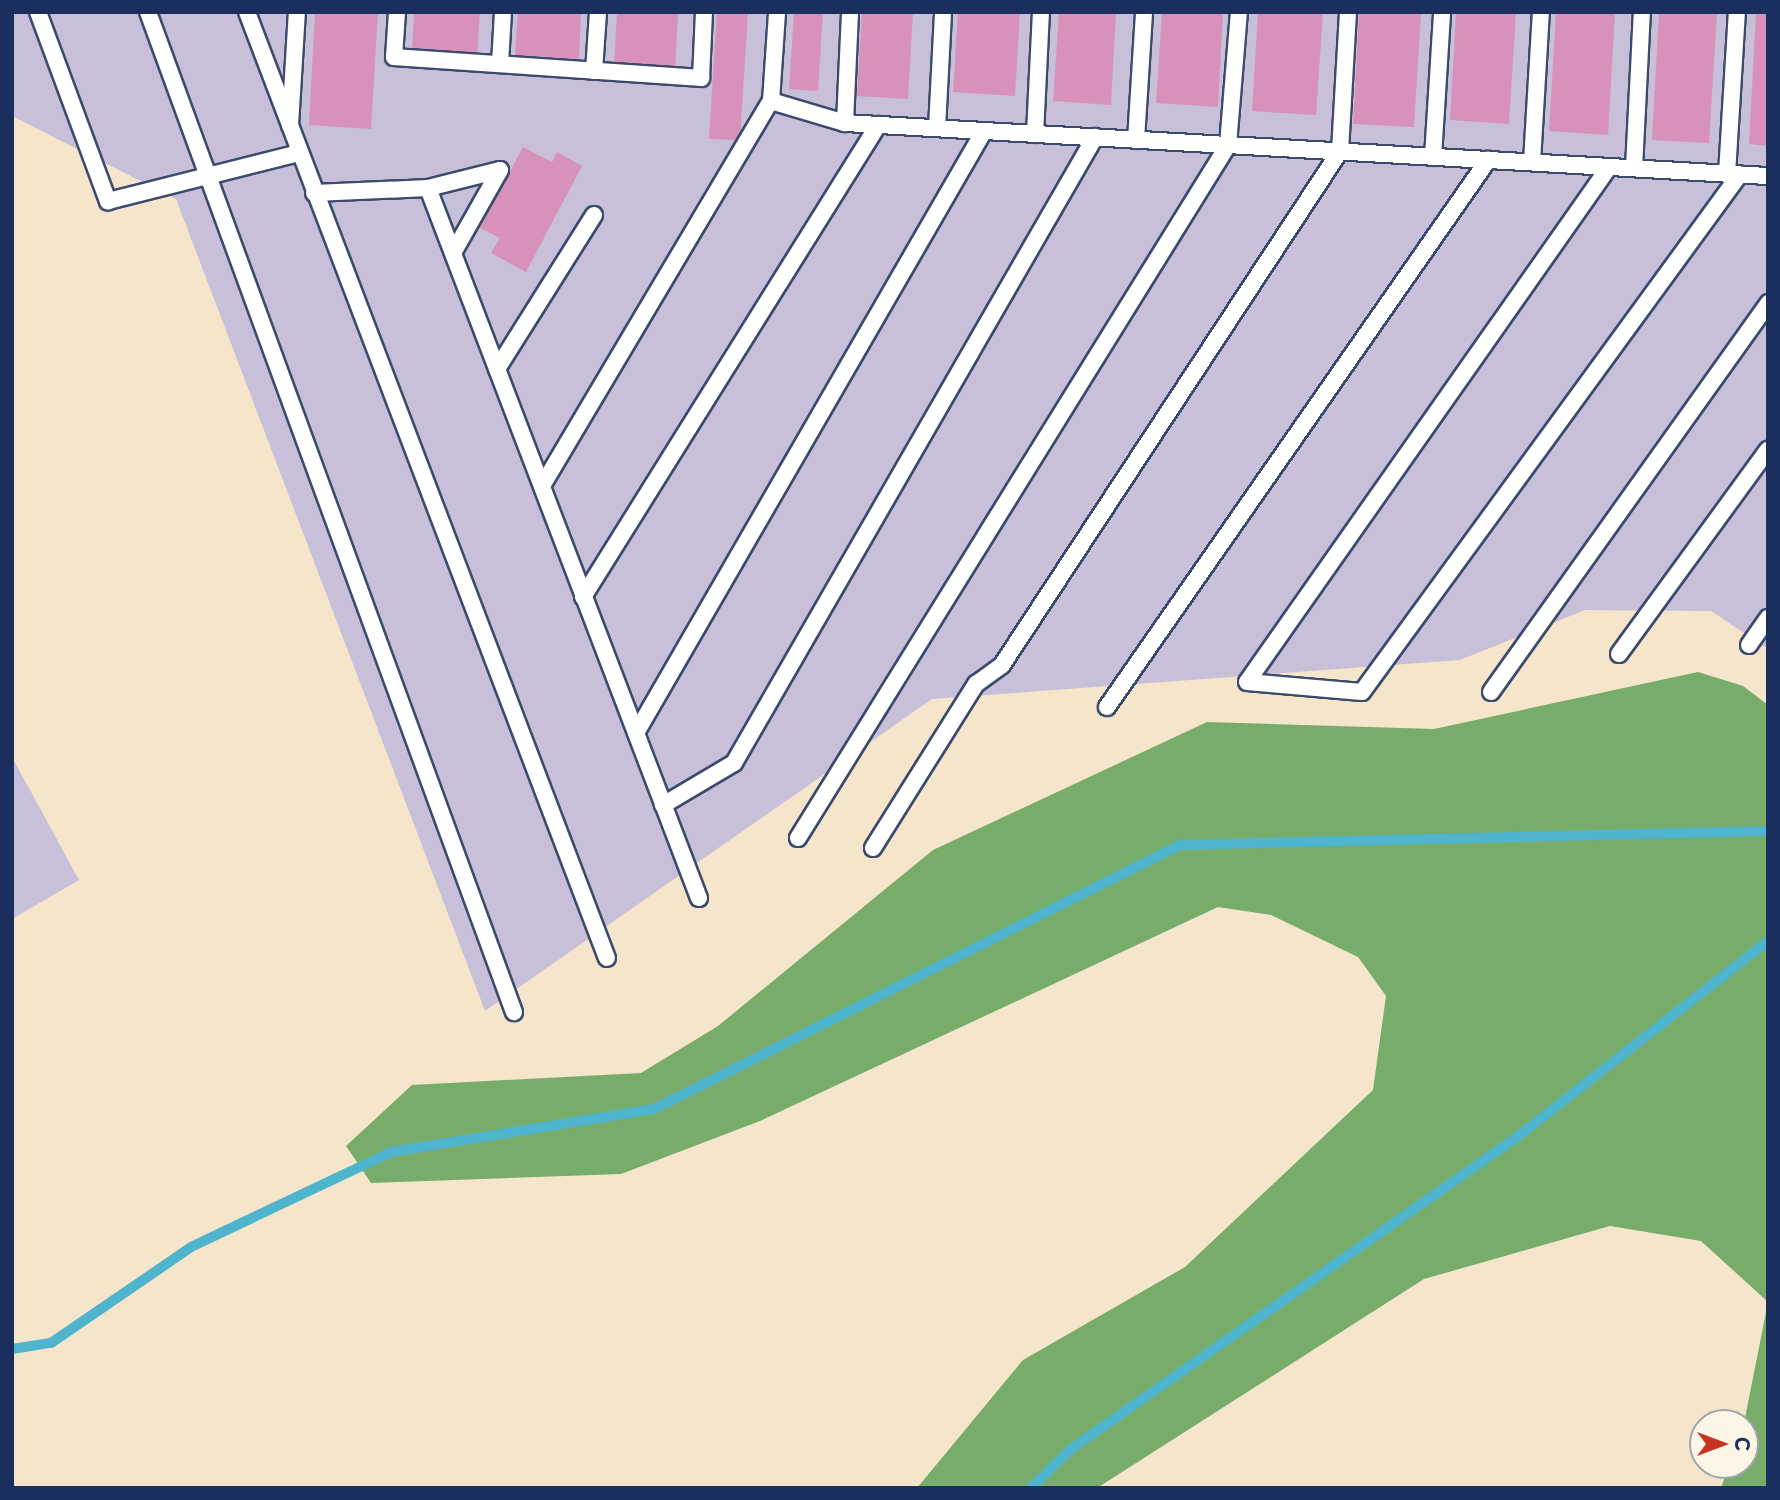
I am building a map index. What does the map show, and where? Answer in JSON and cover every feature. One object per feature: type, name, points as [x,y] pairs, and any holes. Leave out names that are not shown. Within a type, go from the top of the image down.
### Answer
[{"type":"lane","points":[[38,12],[107,201],[211,178],[299,153]]},
{"type":"lane","points":[[148,12],[211,178],[514,1012]]},
{"type":"lane","points":[[247,12],[290,131],[607,958]]},
{"type":"lane","points":[[290,131],[297,12]]},
{"type":"lane","points":[[397,12],[394,57],[701,78],[704,12]]},
{"type":"lane","points":[[500,64],[503,12]]},
{"type":"lane","points":[[594,71],[598,12]]},
{"type":"lane","points":[[542,486],[771,101],[777,12]]},
{"type":"lane","points":[[845,123],[850,12]]},
{"type":"lane","points":[[937,128],[943,12]]},
{"type":"lane","points":[[1035,134],[1041,12]]},
{"type":"lane","points":[[1136,139],[1144,12]]},
{"type":"lane","points":[[798,838],[1228,145],[1239,12]]},
{"type":"lane","points":[[873,848],[976,684],[1002,665],[1340,151],[1348,12]]},
{"type":"lane","points":[[1433,157],[1442,12]]},
{"type":"lane","points":[[1532,162],[1541,12]]},
{"type":"lane","points":[[1634,168],[1642,12]]},
{"type":"lane","points":[[1609,167],[1247,682],[1362,692],[1733,174],[1737,12]]},
{"type":"lane","points":[[771,101],[845,123],[1768,176]]},
{"type":"lane","points":[[583,597],[878,125]]},
{"type":"lane","points":[[636,733],[984,131]]},
{"type":"lane","points":[[663,805],[734,763],[1095,137]]},
{"type":"lane","points":[[1107,707],[1488,160]]},
{"type":"lane","points":[[314,193],[428,188],[500,170],[453,253]]},
{"type":"lane","points":[[428,188],[699,898]]},
{"type":"lane","points":[[497,369],[594,215]]},
{"type":"lane","points":[[1491,692],[1768,303]]},
{"type":"lane","points":[[1619,654],[1768,450]]},
{"type":"lane","points":[[1749,645],[1768,618]]},
{"type":"shaded area","points":[[12,12],[1768,12],[1768,649],[1711,611],[1585,610],[1460,660],[932,699],[485,1011],[176,199],[12,116]]},
{"type":"shaded area","points":[[12,757],[79,880],[12,919]]},
{"type":"green space","points":[[1698,672],[1743,686],[1768,705],[1768,1302],[1701,1241],[1610,1226],[1424,1279],[1097,1488],[917,1488],[1023,1360],[1185,1267],[1373,1090],[1386,996],[1358,957],[1271,915],[1218,907],[760,1121],[621,1174],[371,1183],[346,1146],[412,1085],[641,1073],[718,1026],[933,850],[1207,722],[1434,729]]},
{"type":"green space","points":[[1768,1302],[1768,1488],[1721,1488],[1724,1479],[1759,1479],[1759,1409],[1747,1409]]},
{"type":"building","points":[[315,12],[378,12],[371,129],[309,125]]},
{"type":"building","points":[[414,12],[480,12],[477,55],[412,52]]},
{"type":"building","points":[[518,12],[581,12],[579,59],[515,55]]},
{"type":"building","points":[[617,12],[678,12],[675,72],[614,68]]},
{"type":"building","points":[[717,12],[748,12],[740,140],[709,139]]},
{"type":"building","points":[[794,12],[823,12],[818,91],[789,89]]},
{"type":"building","points":[[862,12],[913,12],[908,99],[857,96]]},
{"type":"building","points":[[958,12],[1020,12],[1015,96],[953,92]]},
{"type":"building","points":[[1059,12],[1116,12],[1111,105],[1053,101]]},
{"type":"building","points":[[1162,12],[1223,12],[1218,107],[1156,103]]},
{"type":"building","points":[[1258,12],[1323,12],[1316,115],[1252,111]]},
{"type":"building","points":[[1359,12],[1421,12],[1414,127],[1353,124]]},
{"type":"building","points":[[1456,12],[1516,12],[1509,124],[1450,120]]},
{"type":"building","points":[[1556,12],[1615,12],[1608,135],[1549,131]]},
{"type":"building","points":[[1659,12],[1717,12],[1709,143],[1652,140]]},
{"type":"building","points":[[1756,12],[1768,12],[1768,146],[1749,144]]},
{"type":"building","points":[[523,147],[552,162],[557,152],[582,166],[526,272],[491,253],[500,238],[480,228]]},
{"type":"waterway","points":[[12,1349],[51,1343],[191,1247],[391,1152],[654,1109],[1180,845],[1768,831]]},
{"type":"waterway","points":[[1031,1488],[1071,1449],[1517,1137],[1768,941]]}]
